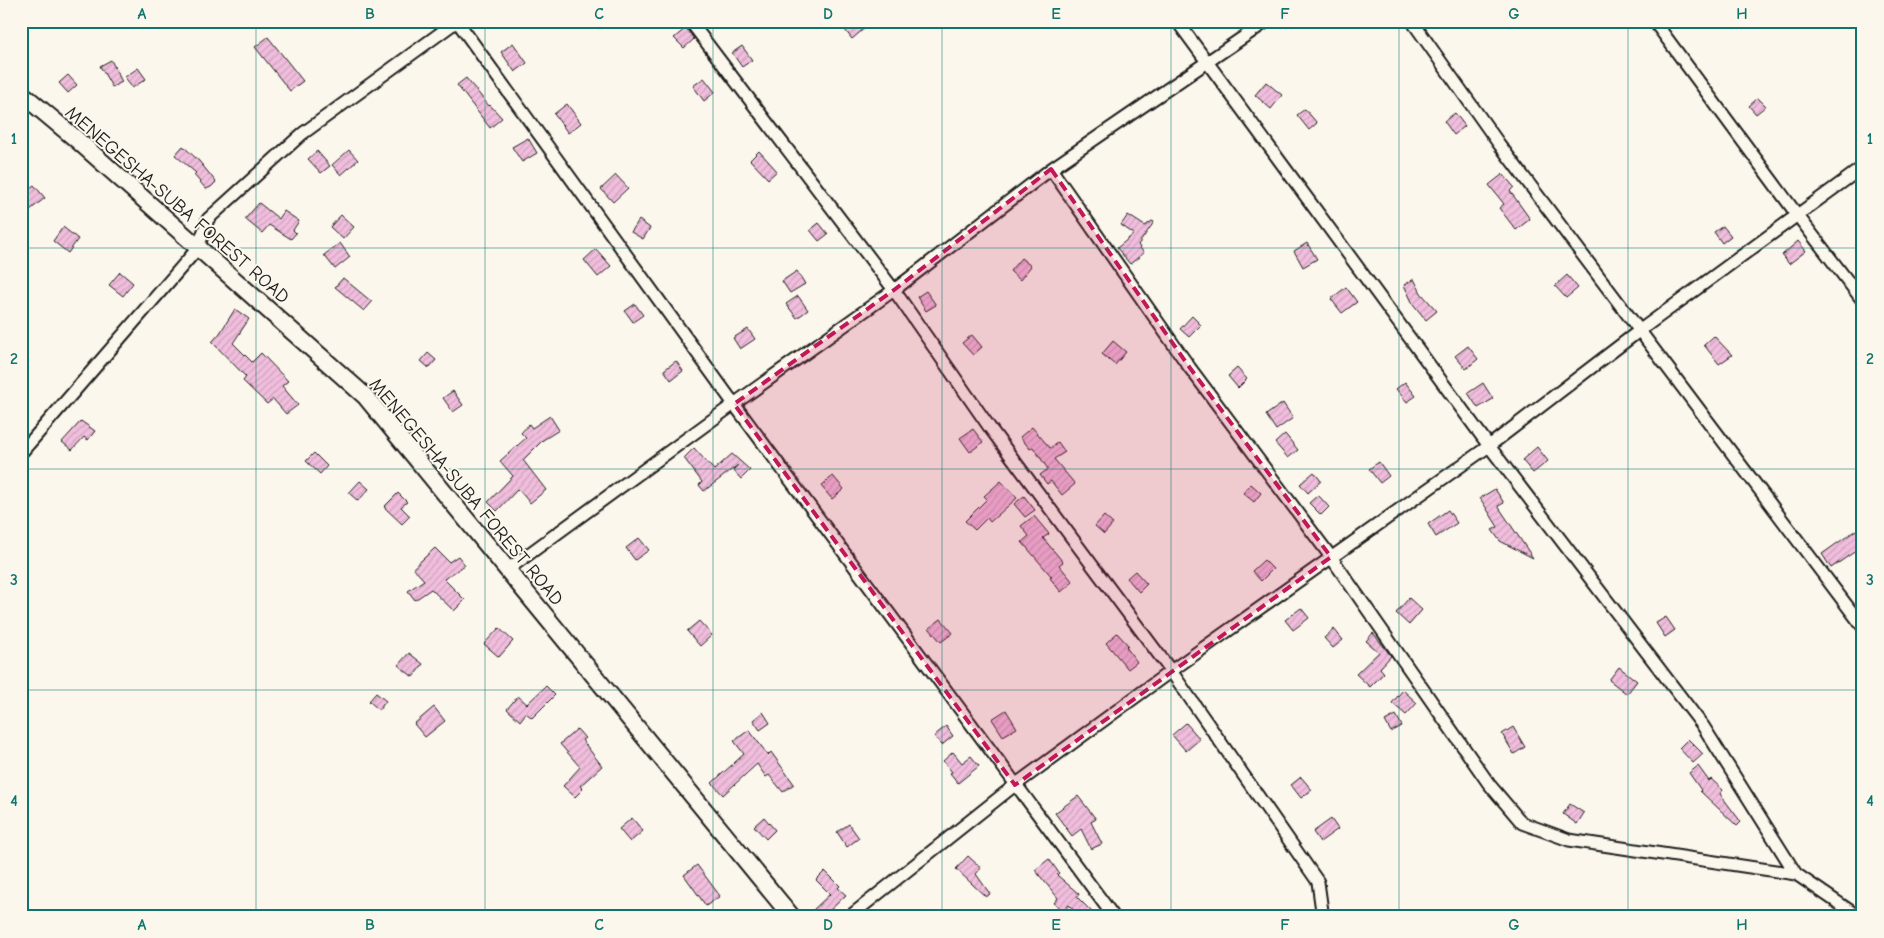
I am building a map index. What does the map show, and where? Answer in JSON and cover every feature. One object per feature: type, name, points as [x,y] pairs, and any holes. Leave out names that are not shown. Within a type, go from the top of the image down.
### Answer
[{"type":"street","points":[[21,453],[198,248],[208,220],[302,134],[457,21],[734,404],[1114,917]]},
{"type":"street","points":[[690,21],[894,290],[990,428],[1171,671],[1318,882],[1322,911],[1321,917]]},
{"type":"street","points":[[1177,21],[1489,446],[1703,726],[1796,874],[1859,917]]},
{"type":"street","points":[[507,570],[894,290],[1051,169],[1266,21]]},
{"type":"street","points":[[1412,21],[1499,144],[1863,627]]},
{"type":"street","points":[[1654,21],[1863,301]]},
{"type":"street","name":"MENEGESHA-SUBA FOREST ROAD","points":[[21,93],[76,138],[365,396],[792,917]]},
{"type":"street","points":[[850,917],[1015,785],[1171,671],[1489,446],[1639,331],[1863,167]]},
{"type":"street","points":[[1051,169],[1190,368],[1331,557],[1489,784],[1522,823],[1569,840],[1796,874]]},
{"type":"highlighted area","points":[[1051,169],[1190,368],[1331,557],[1015,785],[734,404],[894,290]]},
{"type":"building","points":[[838,21],[873,21],[852,39]]},
{"type":"building","points":[[686,28],[694,39],[684,48],[674,38]]},
{"type":"building","points":[[268,37],[303,81],[290,91],[255,47]]},
{"type":"building","points":[[513,43],[527,63],[515,72],[501,52]]},
{"type":"building","points":[[742,46],[752,60],[742,67],[732,53]]},
{"type":"building","points":[[111,60],[122,82],[112,87],[100,66]]},
{"type":"building","points":[[138,68],[146,79],[132,88],[125,77]]},
{"type":"building","points":[[68,75],[77,85],[68,93],[59,83]]},
{"type":"building","points":[[466,78],[489,106],[502,118],[490,128],[457,85]]},
{"type":"building","points":[[704,78],[715,92],[704,101],[693,86]]},
{"type":"building","points":[[1266,82],[1282,95],[1271,109],[1255,95]]},
{"type":"building","points":[[1758,98],[1766,106],[1756,114],[1749,106]]},
{"type":"building","points":[[567,104],[581,123],[568,133],[554,114]]},
{"type":"building","points":[[1305,109],[1317,123],[1309,130],[1297,115]]},
{"type":"building","points":[[1455,113],[1465,126],[1454,135],[1444,121]]},
{"type":"building","points":[[528,138],[537,153],[522,162],[512,147]]},
{"type":"building","points":[[183,146],[199,161],[216,182],[211,187],[206,189],[194,175],[196,173],[175,155]]},
{"type":"building","points":[[349,150],[358,160],[341,175],[332,165]]},
{"type":"building","points":[[317,151],[330,166],[321,173],[308,159]]},
{"type":"building","points":[[759,151],[777,171],[768,179],[750,160]]},
{"type":"building","points":[[1503,174],[1514,187],[1510,191],[1530,219],[1516,230],[1499,208],[1504,204],[1489,185]]},
{"type":"building","points":[[616,175],[628,188],[613,202],[601,189]]},
{"type":"building","points":[[34,185],[45,198],[30,210],[21,199],[21,195]]},
{"type":"building","points":[[259,203],[279,219],[284,211],[299,221],[293,230],[296,233],[291,239],[269,225],[262,233],[245,219]]},
{"type":"building","points":[[341,215],[354,227],[343,239],[330,227]]},
{"type":"building","points":[[1128,215],[1145,226],[1152,221],[1154,222],[1138,245],[1144,253],[1130,264],[1117,248],[1134,234],[1121,225]]},
{"type":"building","points":[[639,220],[650,228],[643,239],[631,232]]},
{"type":"building","points":[[819,223],[828,234],[819,241],[810,230]]},
{"type":"building","points":[[1723,226],[1731,236],[1722,243],[1714,232]]},
{"type":"building","points":[[63,227],[78,239],[68,253],[53,241]]},
{"type":"building","points":[[1798,241],[1806,251],[1789,264],[1782,255]]},
{"type":"building","points":[[340,243],[350,257],[335,269],[324,255]]},
{"type":"building","points":[[1307,243],[1317,259],[1303,267],[1294,251]]},
{"type":"building","points":[[596,249],[611,266],[598,277],[584,260]]},
{"type":"building","points":[[1021,258],[1031,266],[1020,280],[1010,271]]},
{"type":"building","points":[[797,271],[805,284],[790,293],[782,281]]},
{"type":"building","points":[[120,272],[133,283],[123,296],[109,285]]},
{"type":"building","points":[[1567,275],[1578,288],[1566,298],[1555,286]]},
{"type":"building","points":[[343,278],[372,302],[364,311],[335,287]]},
{"type":"building","points":[[1414,279],[1421,293],[1437,311],[1426,320],[1413,304],[1404,285]]},
{"type":"building","points":[[1346,287],[1357,302],[1342,313],[1331,299]]},
{"type":"building","points":[[926,291],[936,305],[926,311],[917,297]]},
{"type":"building","points":[[798,296],[808,310],[797,318],[786,304]]},
{"type":"building","points":[[635,304],[643,315],[633,322],[625,311]]},
{"type":"building","points":[[235,309],[249,319],[233,343],[252,362],[261,353],[288,381],[282,386],[298,405],[286,414],[273,399],[267,404],[243,381],[246,377],[212,342]]},
{"type":"building","points":[[1192,316],[1201,325],[1189,337],[1180,329]]},
{"type":"building","points":[[748,329],[755,339],[740,349],[733,338]]},
{"type":"building","points":[[972,335],[982,347],[973,355],[962,343]]},
{"type":"building","points":[[1714,336],[1732,355],[1719,364],[1704,345]]},
{"type":"building","points":[[1113,341],[1126,352],[1115,365],[1102,354]]},
{"type":"building","points":[[1468,346],[1478,359],[1466,369],[1455,356]]},
{"type":"building","points":[[428,353],[436,360],[429,368],[421,361]]},
{"type":"building","points":[[676,361],[683,371],[671,380],[664,370]]},
{"type":"building","points":[[1237,368],[1247,379],[1238,388],[1228,376]]},
{"type":"building","points":[[1405,382],[1416,396],[1407,402],[1396,389]]},
{"type":"building","points":[[1483,383],[1493,399],[1478,408],[1468,393]]},
{"type":"building","points":[[453,391],[463,405],[453,412],[443,398]]},
{"type":"building","points":[[1283,403],[1293,418],[1276,430],[1266,415]]},
{"type":"building","points":[[550,416],[559,430],[543,440],[523,460],[546,490],[530,503],[518,489],[497,511],[488,502],[513,476],[500,461],[526,438],[521,433],[529,424],[532,428]]},
{"type":"building","points":[[81,421],[95,431],[88,440],[84,437],[72,450],[62,442]]},
{"type":"building","points":[[1032,427],[1050,448],[1058,442],[1065,452],[1054,459],[1075,484],[1062,495],[1051,481],[1047,484],[1040,475],[1048,469],[1033,447],[1030,449],[1020,437]]},
{"type":"building","points":[[973,429],[983,442],[970,452],[960,438]]},
{"type":"building","points":[[1285,434],[1298,450],[1288,458],[1275,443]]},
{"type":"building","points":[[1537,447],[1548,461],[1533,473],[1522,460]]},
{"type":"building","points":[[694,448],[714,470],[732,454],[750,470],[741,479],[733,470],[738,465],[704,491],[699,485],[702,482],[684,458]]},
{"type":"building","points":[[314,453],[327,466],[320,474],[306,461]]},
{"type":"building","points":[[1379,462],[1389,476],[1380,483],[1369,469]]},
{"type":"building","points":[[1314,472],[1321,481],[1308,493],[1300,484]]},
{"type":"building","points":[[833,476],[844,489],[832,499],[821,486]]},
{"type":"building","points":[[360,481],[369,489],[358,501],[349,493]]},
{"type":"building","points":[[1001,481],[1017,498],[990,522],[987,518],[975,530],[965,521],[987,499],[984,496]]},
{"type":"building","points":[[1251,484],[1261,493],[1254,502],[1243,493]]},
{"type":"building","points":[[1495,489],[1504,503],[1498,506],[1533,558],[1500,541],[1492,530],[1498,527],[1480,498]]},
{"type":"building","points":[[398,493],[407,502],[401,507],[410,516],[402,524],[384,507]]},
{"type":"building","points":[[1318,495],[1329,507],[1321,515],[1309,503]]},
{"type":"building","points":[[1024,496],[1035,510],[1025,517],[1014,504]]},
{"type":"building","points":[[1448,510],[1457,523],[1436,537],[1428,524]]},
{"type":"building","points":[[1034,516],[1049,534],[1043,538],[1063,562],[1059,565],[1073,582],[1061,592],[1050,578],[1052,577],[1022,542],[1029,536],[1021,526]]},
{"type":"building","points":[[1104,516],[1113,524],[1104,534],[1095,526]]},
{"type":"building","points":[[1856,530],[1863,538],[1863,546],[1831,568],[1822,554]]},
{"type":"building","points":[[639,538],[649,550],[635,560],[626,548]]},
{"type":"building","points":[[435,548],[449,562],[458,556],[465,565],[444,579],[465,600],[454,611],[431,589],[415,600],[408,591],[424,580],[413,568]]},
{"type":"building","points":[[1264,560],[1273,569],[1261,581],[1252,571]]},
{"type":"building","points":[[1135,571],[1147,584],[1139,592],[1127,578]]},
{"type":"building","points":[[1409,598],[1422,610],[1409,625],[1396,613]]},
{"type":"building","points":[[1301,608],[1309,618],[1293,630],[1285,620]]},
{"type":"building","points":[[1666,617],[1675,630],[1665,637],[1656,623]]},
{"type":"building","points":[[941,619],[953,633],[941,642],[929,628]]},
{"type":"building","points":[[699,621],[712,635],[700,646],[687,631]]},
{"type":"building","points":[[499,628],[513,641],[499,657],[484,644]]},
{"type":"building","points":[[1334,629],[1343,640],[1333,648],[1324,638]]},
{"type":"building","points":[[1117,633],[1128,645],[1126,647],[1137,662],[1128,669],[1106,643]]},
{"type":"building","points":[[1373,633],[1391,656],[1380,668],[1384,673],[1370,687],[1356,674],[1379,652],[1366,641]]},
{"type":"building","points":[[409,653],[423,664],[413,677],[398,665]]},
{"type":"building","points":[[1619,667],[1637,681],[1627,694],[1609,680]]},
{"type":"building","points":[[546,686],[555,695],[532,718],[526,713],[520,721],[507,709],[518,696],[527,704]]},
{"type":"building","points":[[1403,690],[1417,703],[1406,715],[1392,703]]},
{"type":"building","points":[[376,693],[386,701],[379,710],[369,701]]},
{"type":"building","points":[[434,707],[445,721],[425,737],[414,724]]},
{"type":"building","points":[[1006,710],[1017,728],[1003,736],[992,719]]},
{"type":"building","points":[[763,712],[770,723],[760,730],[753,720]]},
{"type":"building","points":[[1396,715],[1402,726],[1391,732],[1385,721]]},
{"type":"building","points":[[1186,723],[1200,739],[1186,751],[1172,735]]},
{"type":"building","points":[[946,726],[953,736],[942,745],[934,736]]},
{"type":"building","points":[[1513,727],[1525,747],[1514,754],[1502,734]]},
{"type":"building","points":[[577,729],[585,738],[582,740],[602,766],[580,786],[583,789],[575,797],[563,786],[580,767],[560,744]]},
{"type":"building","points":[[749,730],[768,755],[771,752],[794,784],[783,792],[769,775],[766,777],[757,764],[723,795],[712,783],[744,754],[734,741]]},
{"type":"building","points":[[1688,739],[1703,754],[1693,763],[1679,748]]},
{"type":"building","points":[[953,752],[962,763],[971,756],[979,766],[958,783],[943,761]]},
{"type":"building","points":[[1698,766],[1709,781],[1711,779],[1723,790],[1720,794],[1741,822],[1737,826],[1700,791],[1689,773]]},
{"type":"building","points":[[1301,777],[1312,790],[1301,798],[1291,785]]},
{"type":"building","points":[[1078,796],[1096,819],[1091,822],[1102,844],[1091,849],[1081,829],[1072,836],[1055,813]]},
{"type":"building","points":[[1570,804],[1584,813],[1577,824],[1563,814]]},
{"type":"building","points":[[764,817],[775,830],[766,839],[754,826]]},
{"type":"building","points":[[632,818],[643,831],[630,842],[619,829]]},
{"type":"building","points":[[1331,819],[1338,829],[1320,842],[1313,832]]},
{"type":"building","points":[[849,824],[859,838],[847,847],[837,832]]},
{"type":"building","points":[[968,856],[981,868],[976,874],[990,894],[986,897],[956,869]]},
{"type":"building","points":[[1049,859],[1059,873],[1057,875],[1079,894],[1077,897],[1097,917],[1080,917],[1069,905],[1064,911],[1054,903],[1058,898],[1035,870]]},
{"type":"building","points":[[697,865],[720,896],[706,906],[684,875]]},
{"type":"building","points":[[825,871],[846,895],[823,917],[819,917],[813,910],[830,894],[816,880]]}]
